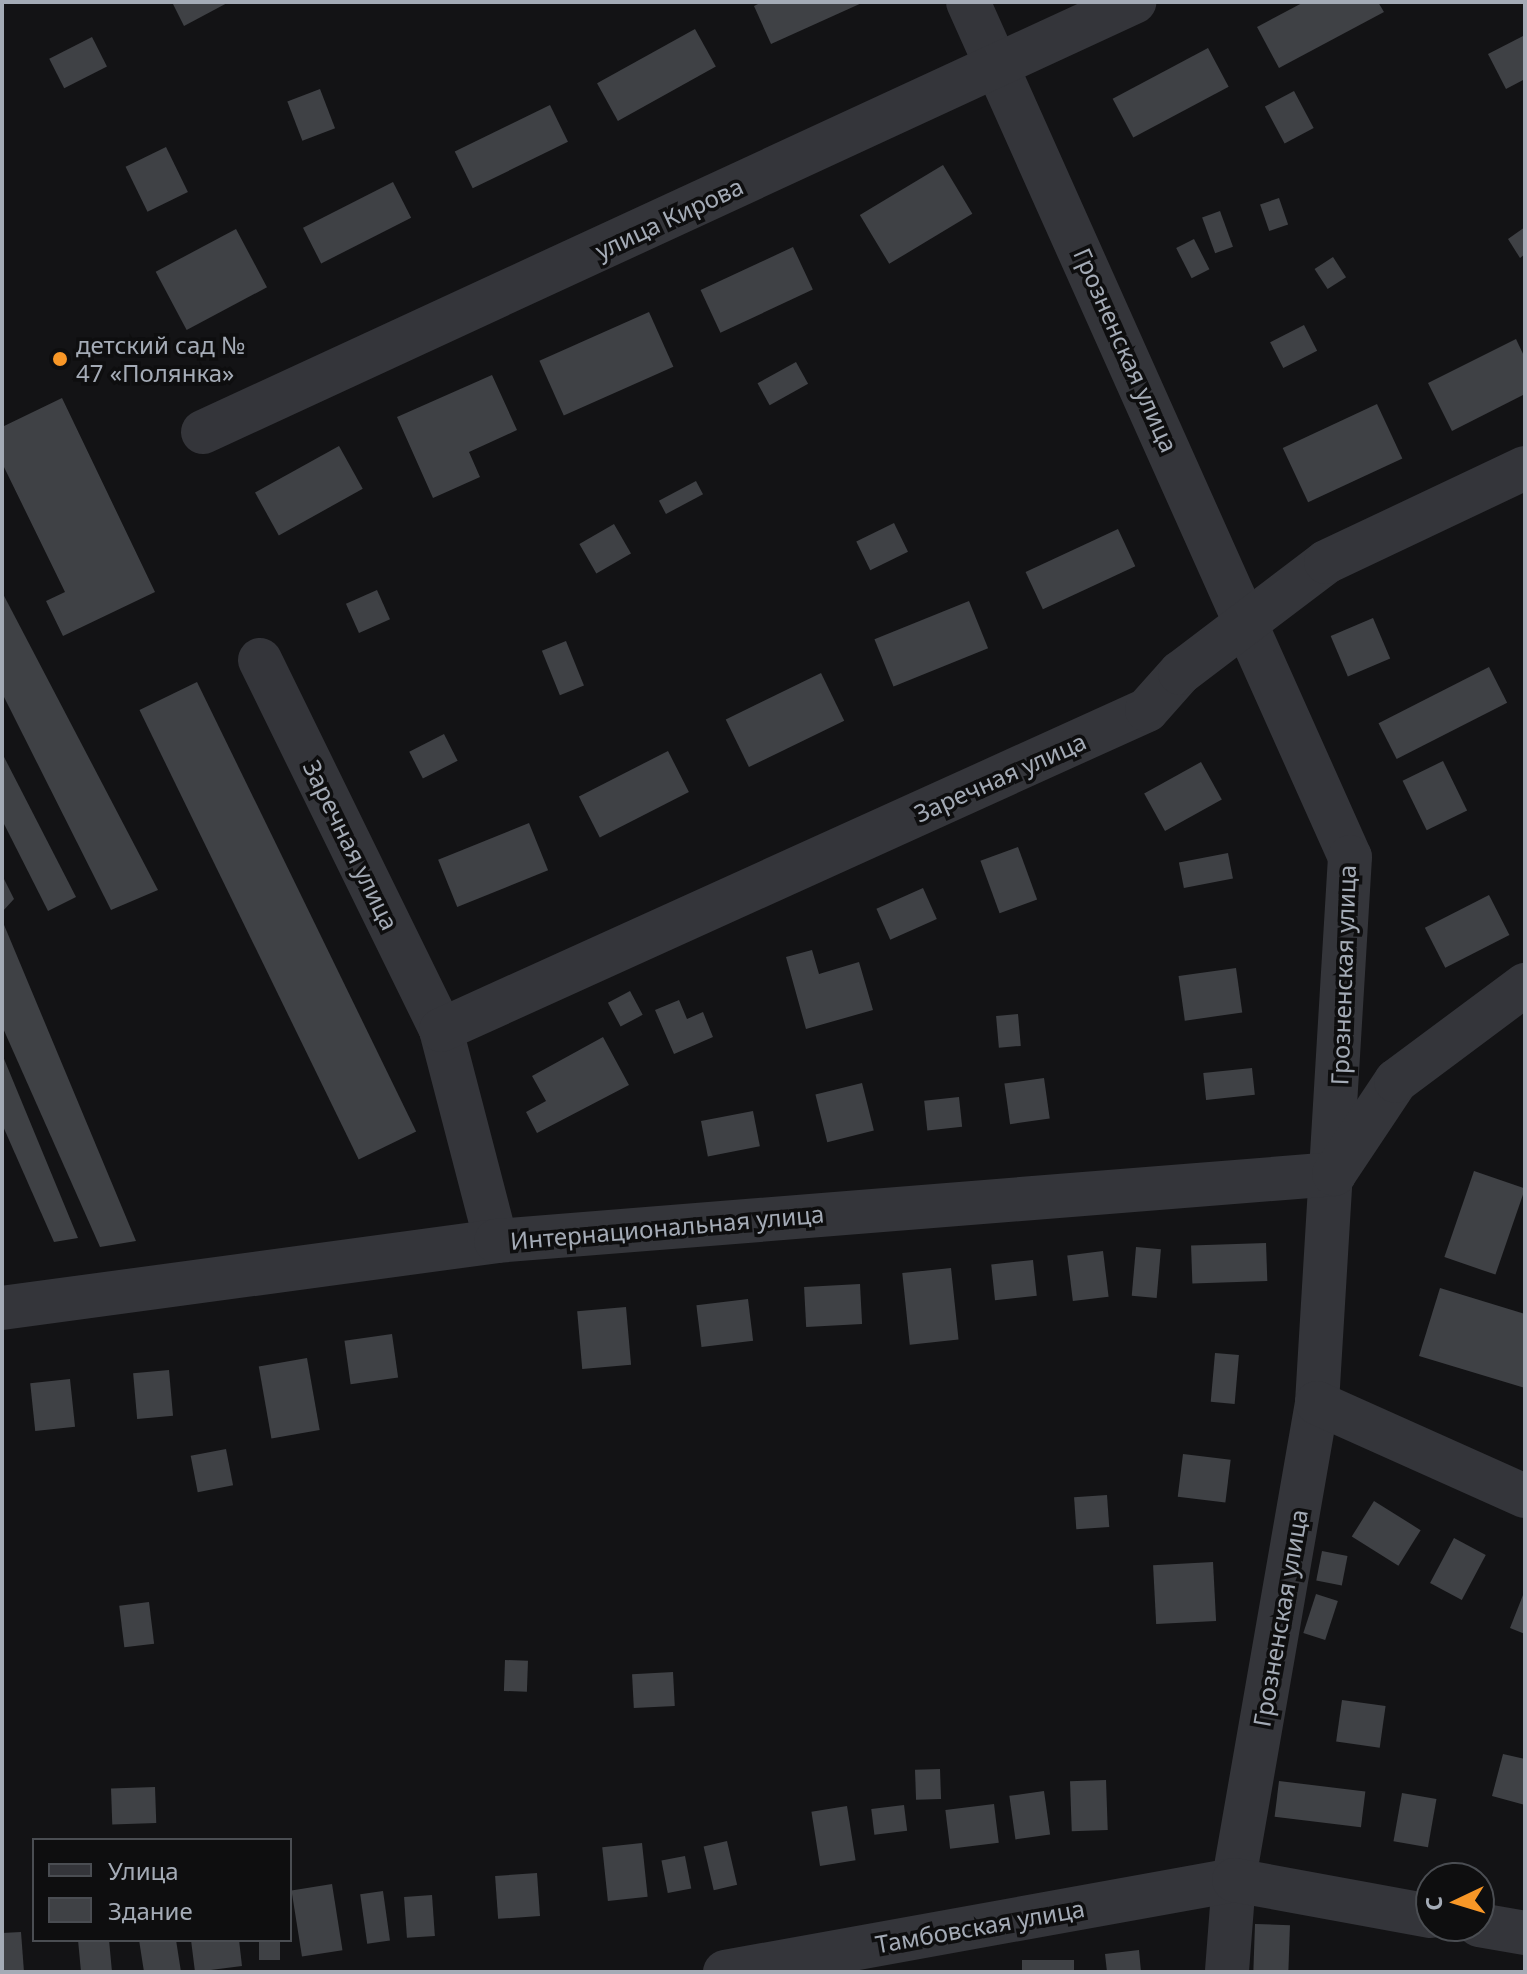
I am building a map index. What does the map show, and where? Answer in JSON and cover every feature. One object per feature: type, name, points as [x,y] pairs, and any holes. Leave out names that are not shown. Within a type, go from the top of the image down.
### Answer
[{"type":"street","name":"Грозненская улица","points":[[968,2],[1350,857],[1334,1174],[1317,1403],[1234,1880],[1227,1972]]},
{"type":"street","name":"улица Кирова","points":[[203,432],[1134,2]]},
{"type":"street","name":"Заречная улица","points":[[441,1030],[1147,710],[1246,621],[1326,562],[1525,468]]},
{"type":"street","name":"Заречная улица","points":[[260,660],[441,1030],[496,1241]]},
{"type":"street","points":[[1334,1174],[1396,1081],[1525,985]]},
{"type":"street","name":"Интернациональная улица","points":[[2,1308],[496,1241],[1334,1174]]},
{"type":"street","points":[[1317,1403],[1525,1496]]},
{"type":"street","points":[[1234,1880],[1415,1913]]},
{"type":"street","name":"Тамбовская улица","points":[[725,1972],[1234,1880]]},
{"type":"street","points":[[1495,1928],[1525,1933]]},
{"type":"building","points":[[172,2],[229,2],[184,26]]},
{"type":"building","points":[[762,2],[864,2],[771,44],[754,6]]},
{"type":"building","points":[[1304,2],[1378,2],[1384,12],[1279,68],[1257,27]]},
{"type":"building","points":[[695,29],[716,67],[618,121],[597,83]]},
{"type":"building","points":[[1525,35],[1525,79],[1506,89],[1488,54]]},
{"type":"building","points":[[92,37],[107,66],[64,88],[49,59]]},
{"type":"building","points":[[1208,48],[1229,87],[1133,138],[1113,99]]},
{"type":"building","points":[[320,89],[335,128],[302,141],[287,102]]},
{"type":"building","points":[[1294,91],[1314,128],[1285,144],[1265,106]]},
{"type":"building","points":[[550,105],[568,142],[473,188],[455,151]]},
{"type":"building","points":[[166,147],[188,192],[147,212],[126,167]]},
{"type":"building","points":[[943,165],[972,214],[889,264],[860,215]]},
{"type":"building","points":[[393,182],[411,218],[321,263],[303,228]]},
{"type":"building","points":[[1279,198],[1288,224],[1269,231],[1260,205]]},
{"type":"building","points":[[1220,211],[1233,247],[1215,253],[1202,217]]},
{"type":"building","points":[[1525,227],[1525,254],[1520,258],[1508,239]]},
{"type":"building","points":[[236,229],[267,287],[187,330],[156,272]]},
{"type":"building","points":[[1194,239],[1209,269],[1192,278],[1176,248]]},
{"type":"building","points":[[793,247],[813,290],[720,333],[701,290]]},
{"type":"building","points":[[1333,257],[1346,277],[1328,289],[1315,269]]},
{"type":"building","points":[[649,312],[673,367],[564,416],[539,361]]},
{"type":"building","points":[[1304,325],[1317,351],[1283,368],[1270,342]]},
{"type":"building","points":[[1516,339],[1525,358],[1525,394],[1452,431],[1428,383]]},
{"type":"building","points":[[796,362],[808,384],[770,405],[758,383]]},
{"type":"building","points":[[492,375],[517,430],[469,452],[480,477],[433,498],[397,417]]},
{"type":"building","points":[[62,398],[155,592],[63,636],[46,601],[65,592],[2,463],[2,427]]},
{"type":"building","points":[[1377,404],[1402,458],[1308,502],[1283,448]]},
{"type":"building","points":[[339,446],[363,489],[279,535],[255,493]]},
{"type":"building","points":[[696,481],[703,494],[666,514],[659,501]]},
{"type":"building","points":[[894,523],[908,552],[870,570],[856,541]]},
{"type":"building","points":[[614,524],[631,553],[596,573],[579,544]]},
{"type":"building","points":[[1118,529],[1135,566],[1043,609],[1026,572]]},
{"type":"building","points":[[377,590],[390,619],[359,633],[346,604]]},
{"type":"building","points":[[2,592],[158,890],[111,910],[2,693]]},
{"type":"building","points":[[969,601],[988,648],[894,686],[874,639]]},
{"type":"building","points":[[1373,618],[1390,659],[1348,676],[1331,636]]},
{"type":"building","points":[[566,641],[584,686],[560,695],[542,651]]},
{"type":"building","points":[[1489,667],[1507,703],[1397,759],[1379,723]]},
{"type":"building","points":[[821,673],[844,721],[749,767],[726,719]]},
{"type":"building","points":[[197,682],[416,1131],[359,1159],[139,710]]},
{"type":"building","points":[[444,734],[458,761],[423,778],[409,752]]},
{"type":"building","points":[[668,751],[689,792],[600,837],[579,796]]},
{"type":"building","points":[[2,753],[76,897],[48,911],[2,820]]},
{"type":"building","points":[[1443,761],[1467,810],[1427,830],[1403,781]]},
{"type":"building","points":[[1201,762],[1222,800],[1165,831],[1144,794]]},
{"type":"building","points":[[529,823],[548,870],[457,907],[438,860]]},
{"type":"building","points":[[1018,847],[1037,900],[1000,913],[980,861]]},
{"type":"building","points":[[1228,853],[1233,879],[1184,888],[1179,863]]},
{"type":"building","points":[[2,875],[14,899],[2,912]]},
{"type":"building","points":[[923,888],[937,919],[890,940],[876,909]]},
{"type":"building","points":[[1489,895],[1509,935],[1445,968],[1425,928]]},
{"type":"building","points":[[2,920],[136,1241],[100,1247],[2,1026]]},
{"type":"building","points":[[812,950],[819,974],[859,962],[873,1010],[806,1029],[786,957]]},
{"type":"building","points":[[1236,968],[1242,1013],[1185,1021],[1179,976]]},
{"type":"building","points":[[630,991],[643,1015],[621,1027],[608,1003]]},
{"type":"building","points":[[679,1000],[687,1019],[703,1012],[713,1037],[674,1054],[655,1010]]},
{"type":"building","points":[[1018,1014],[1021,1046],[999,1048],[996,1016]]},
{"type":"building","points":[[603,1037],[629,1085],[537,1133],[526,1112],[546,1101],[532,1076]]},
{"type":"building","points":[[2,1054],[78,1238],[54,1242],[2,1124]]},
{"type":"building","points":[[1252,1068],[1255,1095],[1206,1100],[1203,1073]]},
{"type":"building","points":[[1044,1078],[1050,1119],[1010,1124],[1004,1084]]},
{"type":"building","points":[[862,1083],[874,1131],[827,1142],[815,1095]]},
{"type":"building","points":[[959,1097],[962,1127],[927,1130],[924,1101]]},
{"type":"building","points":[[753,1111],[760,1146],[708,1156],[701,1121]]},
{"type":"building","points":[[1474,1171],[1525,1189],[1495,1275],[1444,1257]]},
{"type":"building","points":[[1266,1243],[1267,1281],[1192,1284],[1191,1246]]},
{"type":"building","points":[[1136,1247],[1161,1249],[1157,1298],[1132,1296]]},
{"type":"building","points":[[1103,1251],[1109,1297],[1073,1301],[1067,1255]]},
{"type":"building","points":[[1033,1260],[1037,1296],[995,1300],[991,1264]]},
{"type":"building","points":[[951,1268],[959,1340],[910,1345],[902,1273]]},
{"type":"building","points":[[860,1284],[862,1324],[806,1327],[804,1287]]},
{"type":"building","points":[[1440,1288],[1525,1314],[1525,1388],[1419,1356]]},
{"type":"building","points":[[748,1299],[753,1341],[702,1347],[696,1305]]},
{"type":"building","points":[[626,1307],[631,1365],[582,1369],[577,1311]]},
{"type":"building","points":[[392,1334],[398,1378],[351,1384],[344,1341]]},
{"type":"building","points":[[1215,1353],[1239,1355],[1235,1404],[1211,1402]]},
{"type":"building","points":[[307,1358],[320,1430],[271,1438],[259,1367]]},
{"type":"building","points":[[169,1370],[173,1416],[137,1419],[133,1373]]},
{"type":"building","points":[[70,1379],[75,1427],[35,1431],[30,1383]]},
{"type":"building","points":[[226,1449],[233,1485],[198,1492],[191,1456]]},
{"type":"building","points":[[1183,1454],[1231,1460],[1225,1503],[1178,1497]]},
{"type":"building","points":[[1107,1495],[1109,1527],[1076,1529],[1074,1497]]},
{"type":"building","points":[[1374,1501],[1421,1530],[1398,1566],[1352,1537]]},
{"type":"building","points":[[1454,1538],[1486,1555],[1462,1600],[1430,1583]]},
{"type":"building","points":[[1322,1551],[1348,1556],[1342,1585],[1316,1580]]},
{"type":"building","points":[[1213,1562],[1216,1621],[1156,1624],[1153,1565]]},
{"type":"building","points":[[1525,1590],[1525,1634],[1510,1628]]},
{"type":"building","points":[[1316,1594],[1338,1601],[1325,1640],[1303,1633]]},
{"type":"building","points":[[149,1602],[154,1644],[124,1647],[119,1606]]},
{"type":"building","points":[[505,1660],[528,1661],[527,1692],[504,1691]]},
{"type":"building","points":[[673,1672],[675,1706],[634,1708],[632,1674]]},
{"type":"building","points":[[1342,1700],[1386,1706],[1380,1748],[1336,1742]]},
{"type":"building","points":[[1503,1754],[1525,1759],[1525,1805],[1492,1796]]},
{"type":"building","points":[[940,1769],[941,1799],[916,1800],[915,1770]]},
{"type":"building","points":[[1106,1780],[1108,1830],[1072,1831],[1070,1781]]},
{"type":"building","points":[[1279,1781],[1365,1792],[1361,1827],[1275,1817]]},
{"type":"building","points":[[155,1787],[156,1823],[112,1825],[111,1789]]},
{"type":"building","points":[[1044,1791],[1050,1835],[1015,1839],[1009,1796]]},
{"type":"building","points":[[1402,1793],[1436,1799],[1428,1847],[1393,1841]]},
{"type":"building","points":[[994,1804],[999,1843],[950,1849],[945,1810]]},
{"type":"building","points":[[904,1805],[907,1831],[874,1835],[871,1809]]},
{"type":"building","points":[[847,1806],[856,1860],[820,1866],[811,1812]]},
{"type":"building","points":[[727,1841],[737,1885],[714,1890],[704,1846]]},
{"type":"building","points":[[642,1843],[648,1897],[608,1901],[602,1847]]},
{"type":"building","points":[[685,1856],[691,1888],[668,1893],[661,1861]]},
{"type":"building","points":[[537,1873],[540,1916],[498,1919],[495,1876]]},
{"type":"building","points":[[332,1884],[342,1950],[302,1957],[292,1890]]},
{"type":"building","points":[[383,1891],[390,1941],[367,1944],[360,1894]]},
{"type":"building","points":[[432,1895],[435,1936],[407,1938],[404,1897]]},
{"type":"building","points":[[1255,1924],[1290,1925],[1288,1972],[1253,1972]]},
{"type":"building","points":[[21,1932],[24,1972],[2,1972],[2,1933]]},
{"type":"building","points":[[78,1942],[109,1942],[112,1972],[81,1972]]},
{"type":"building","points":[[139,1942],[176,1942],[181,1972],[144,1972]]},
{"type":"building","points":[[191,1942],[239,1942],[242,1966],[195,1972]]},
{"type":"building","points":[[259,1942],[280,1942],[280,1960],[259,1960]]},
{"type":"building","points":[[1139,1950],[1141,1972],[1107,1972],[1105,1954]]},
{"type":"building","points":[[1022,1960],[1074,1960],[1074,1972],[1022,1972]]},
{"type":"place","name":"детский сад № 47 «Полянка»","points":[[60,359]]}]
